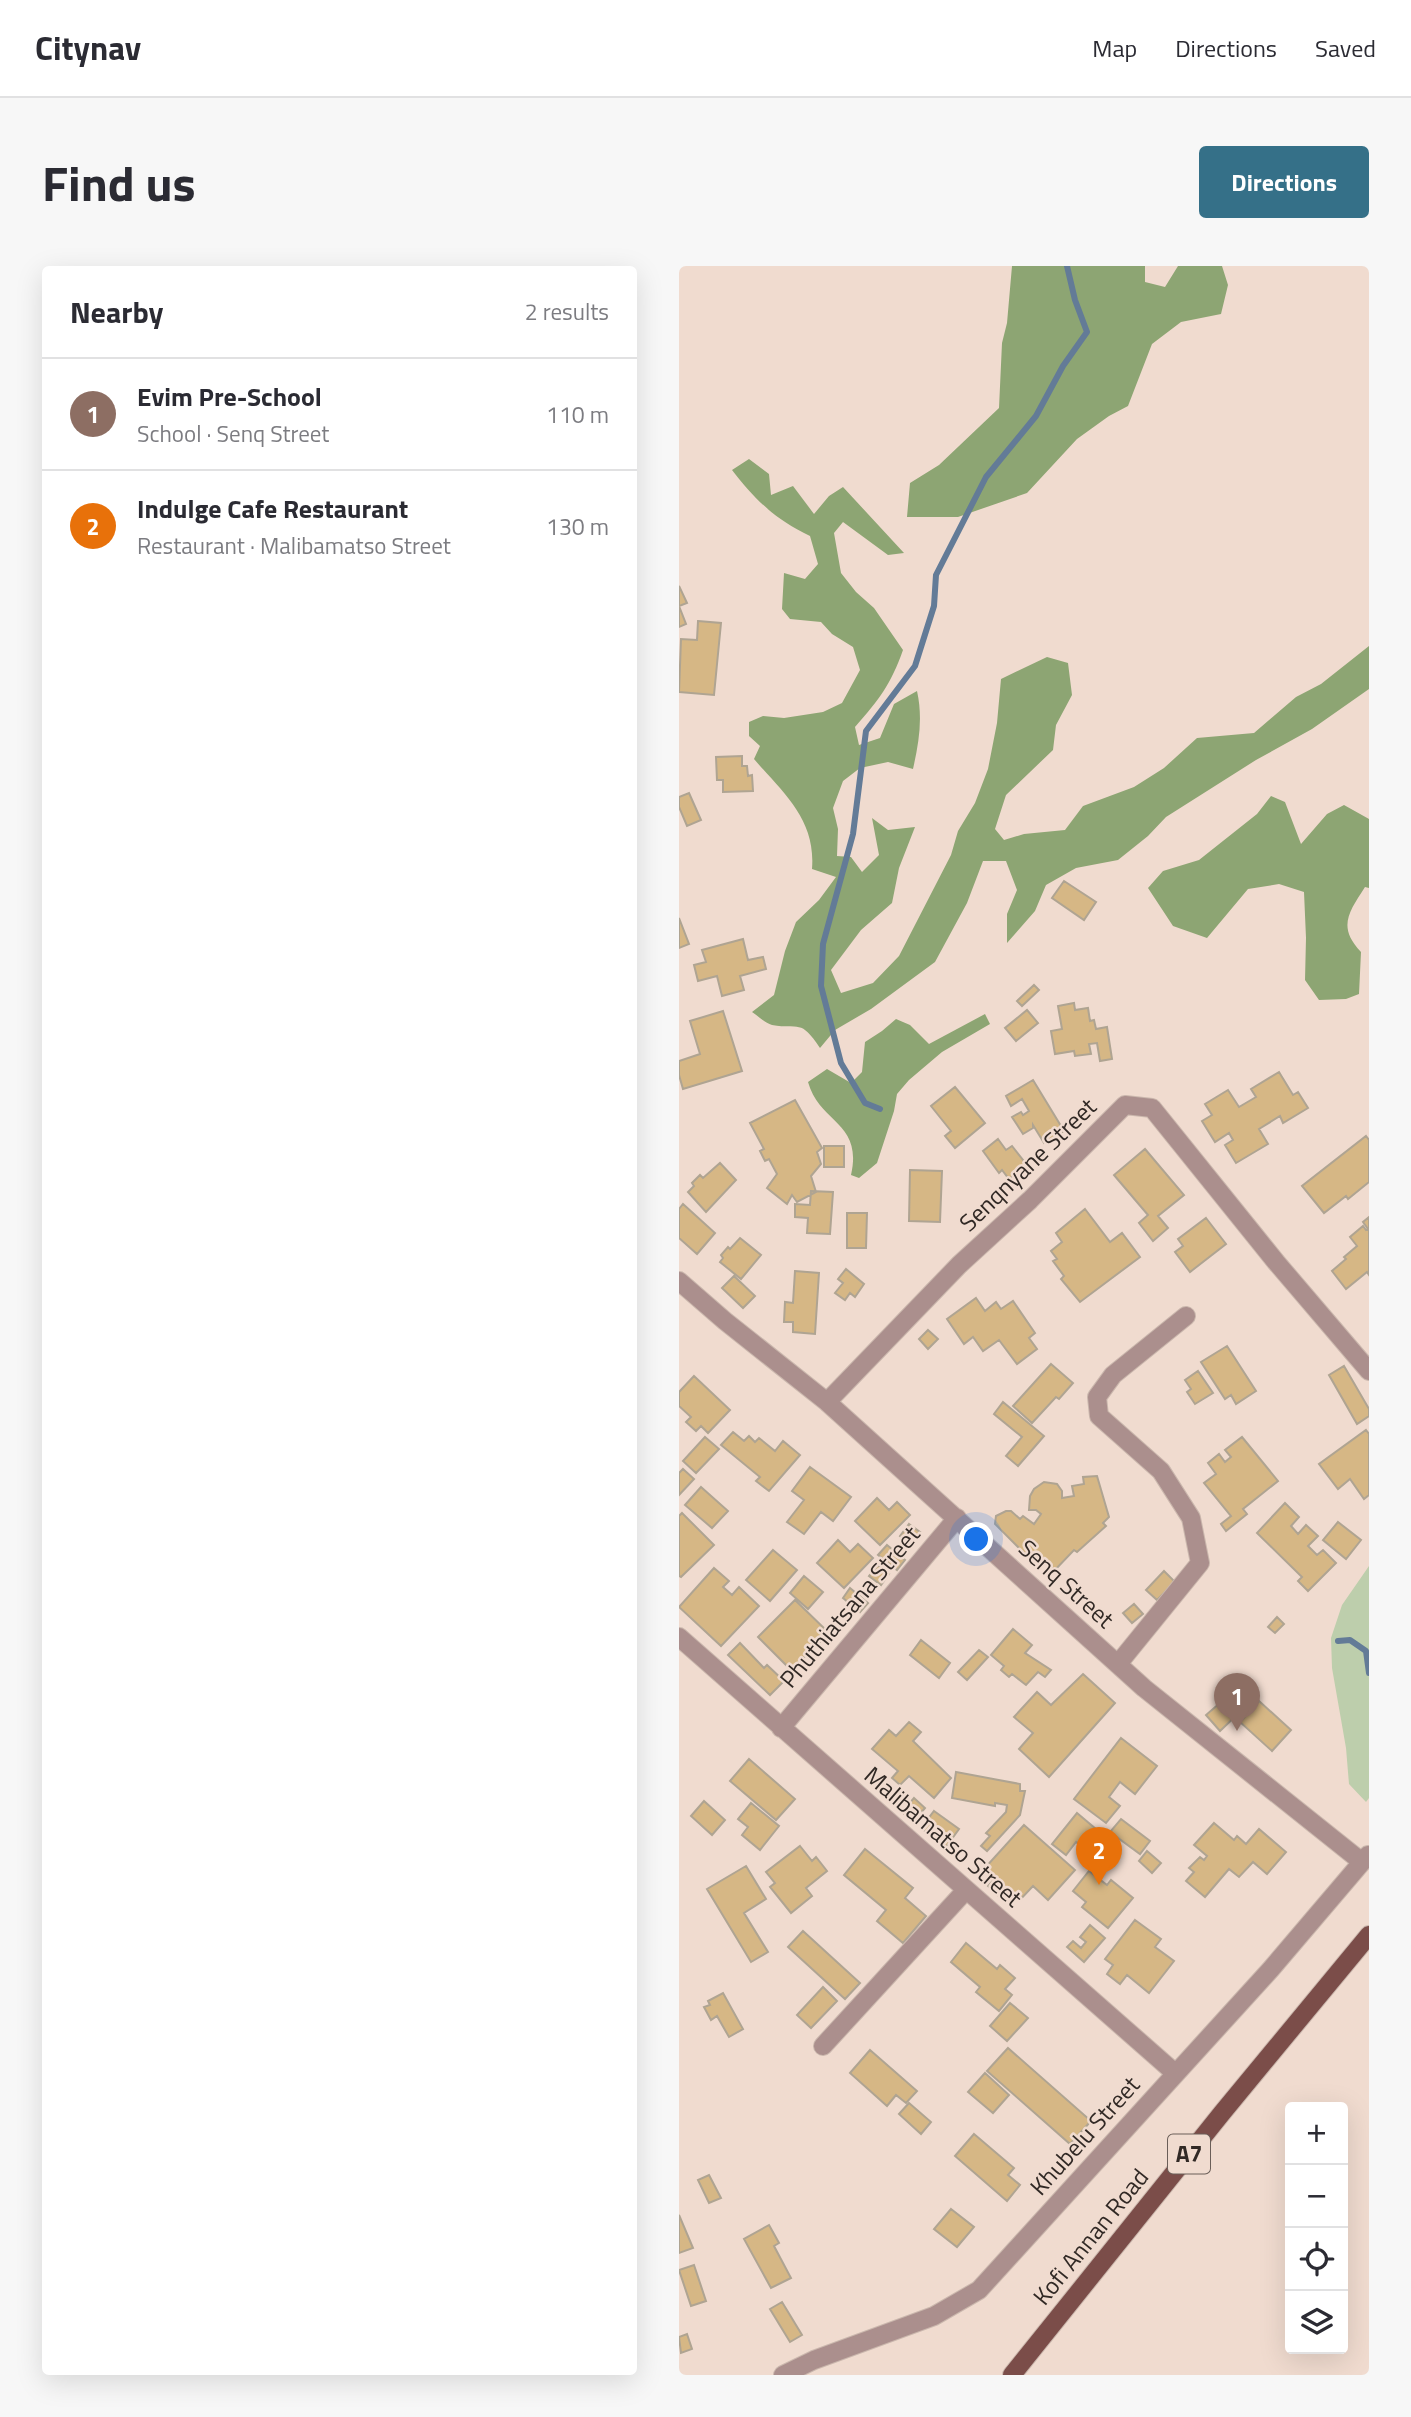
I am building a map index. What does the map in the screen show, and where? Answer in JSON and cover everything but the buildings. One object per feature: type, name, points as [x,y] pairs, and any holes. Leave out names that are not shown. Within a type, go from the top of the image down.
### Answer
[{"type":"main road","name":"Kofi Annan Road","points":[[1012,2375],[1369,1935]]},
{"type":"street","name":"Senqnyane Street","points":[[827,1402],[959,1265],[1030,1200],[1125,1105],[1152,1108],[1276,1262],[1369,1371]]},
{"type":"street","name":"Senq Street","points":[[679,1281],[827,1402],[1144,1688],[1366,1857]]},
{"type":"street","points":[[1118,1664],[1200,1563],[1191,1518],[1160,1471],[1099,1416],[1097,1397],[1114,1375],[1186,1316]]},
{"type":"street","name":"Phuthiatsana Street","points":[[781,1728],[957,1518]]},
{"type":"street","name":"Malibamatso Street","points":[[679,1637],[1175,2073]]},
{"type":"street","name":"Khubelu Street","points":[[783,2375],[934,2316],[979,2290],[1271,1969],[1366,1857]]},
{"type":"street","points":[[823,2046],[966,1890]]},
{"type":"green space","points":[[1012,266],[1145,266],[1145,282],[1165,287],[1178,266],[1222,266],[1228,285],[1221,314],[1181,322],[1152,344],[1128,406],[1077,439],[1027,493],[958,517],[907,517],[910,483],[939,465],[999,408],[1002,343],[1007,323]]},
{"type":"green space","points":[[749,459],[769,474],[771,495],[793,486],[814,514],[829,496],[843,487],[904,553],[888,555],[843,522],[834,533],[841,573],[856,592],[874,608],[903,650],[883,691],[855,727],[859,745],[880,738],[894,704],[917,691],[920,720],[913,769],[888,762],[860,768],[843,781],[833,808],[838,829],[837,856],[851,857],[862,872],[879,855],[872,818],[888,830],[915,827],[899,868],[892,903],[861,930],[831,970],[841,993],[873,983],[899,956],[951,855],[958,831],[975,803],[988,769],[997,723],[1001,679],[1047,657],[1068,663],[1072,695],[1056,725],[1053,750],[1006,795],[995,829],[1004,840],[1024,834],[1065,830],[1083,806],[1134,787],[1164,768],[1197,738],[1254,733],[1296,697],[1321,684],[1369,646],[1369,689],[1312,729],[1256,760],[1166,817],[1148,836],[1118,860],[1076,868],[1046,885],[1035,911],[1007,943],[1007,914],[1017,890],[1006,861],[983,861],[967,903],[935,962],[871,1009],[835,1030],[820,1048],[803,1029],[772,1025],[752,1012],[774,995],[785,951],[796,922],[819,900],[836,877],[812,869],[812,851],[803,821],[786,796],[754,759],[760,746],[749,736],[749,722],[763,716],[784,718],[823,712],[842,703],[860,670],[853,647],[832,634],[821,622],[790,619],[782,609],[784,573],[805,579],[818,564],[810,536],[786,523],[767,508],[732,470]]},
{"type":"green space","points":[[1271,796],[1285,802],[1301,844],[1327,814],[1344,805],[1369,819],[1369,888],[1365,887],[1354,904],[1347,927],[1349,935],[1361,952],[1359,994],[1346,999],[1319,1000],[1305,980],[1304,892],[1279,884],[1248,889],[1207,938],[1173,926],[1148,888],[1163,871],[1199,860],[1257,814]]},
{"type":"green space","points":[[985,1014],[990,1024],[942,1052],[897,1094],[877,1163],[859,1178],[851,1175],[853,1158],[846,1133],[821,1107],[808,1082],[827,1069],[851,1083],[862,1072],[865,1042],[896,1019],[910,1025],[929,1044]]},
{"type":"green space","points":[[1369,1566],[1369,1798],[1366,1802],[1349,1784],[1346,1748],[1332,1668],[1331,1638],[1342,1605]]},
{"type":"waterway","points":[[880,1109],[865,1103],[841,1063],[821,986],[823,944],[853,834],[866,731],[915,666],[934,606],[936,575],[986,477],[1036,416],[1063,366],[1087,332],[1075,300],[1067,266]]},
{"type":"waterway","points":[[1338,1641],[1350,1640],[1366,1651],[1369,1673]]},
{"type":"place","name":"Evim Pre-School","points":[[1237,1731]]},
{"type":"place","name":"Indulge Cafe Restaurant","points":[[1099,1885]]}]
